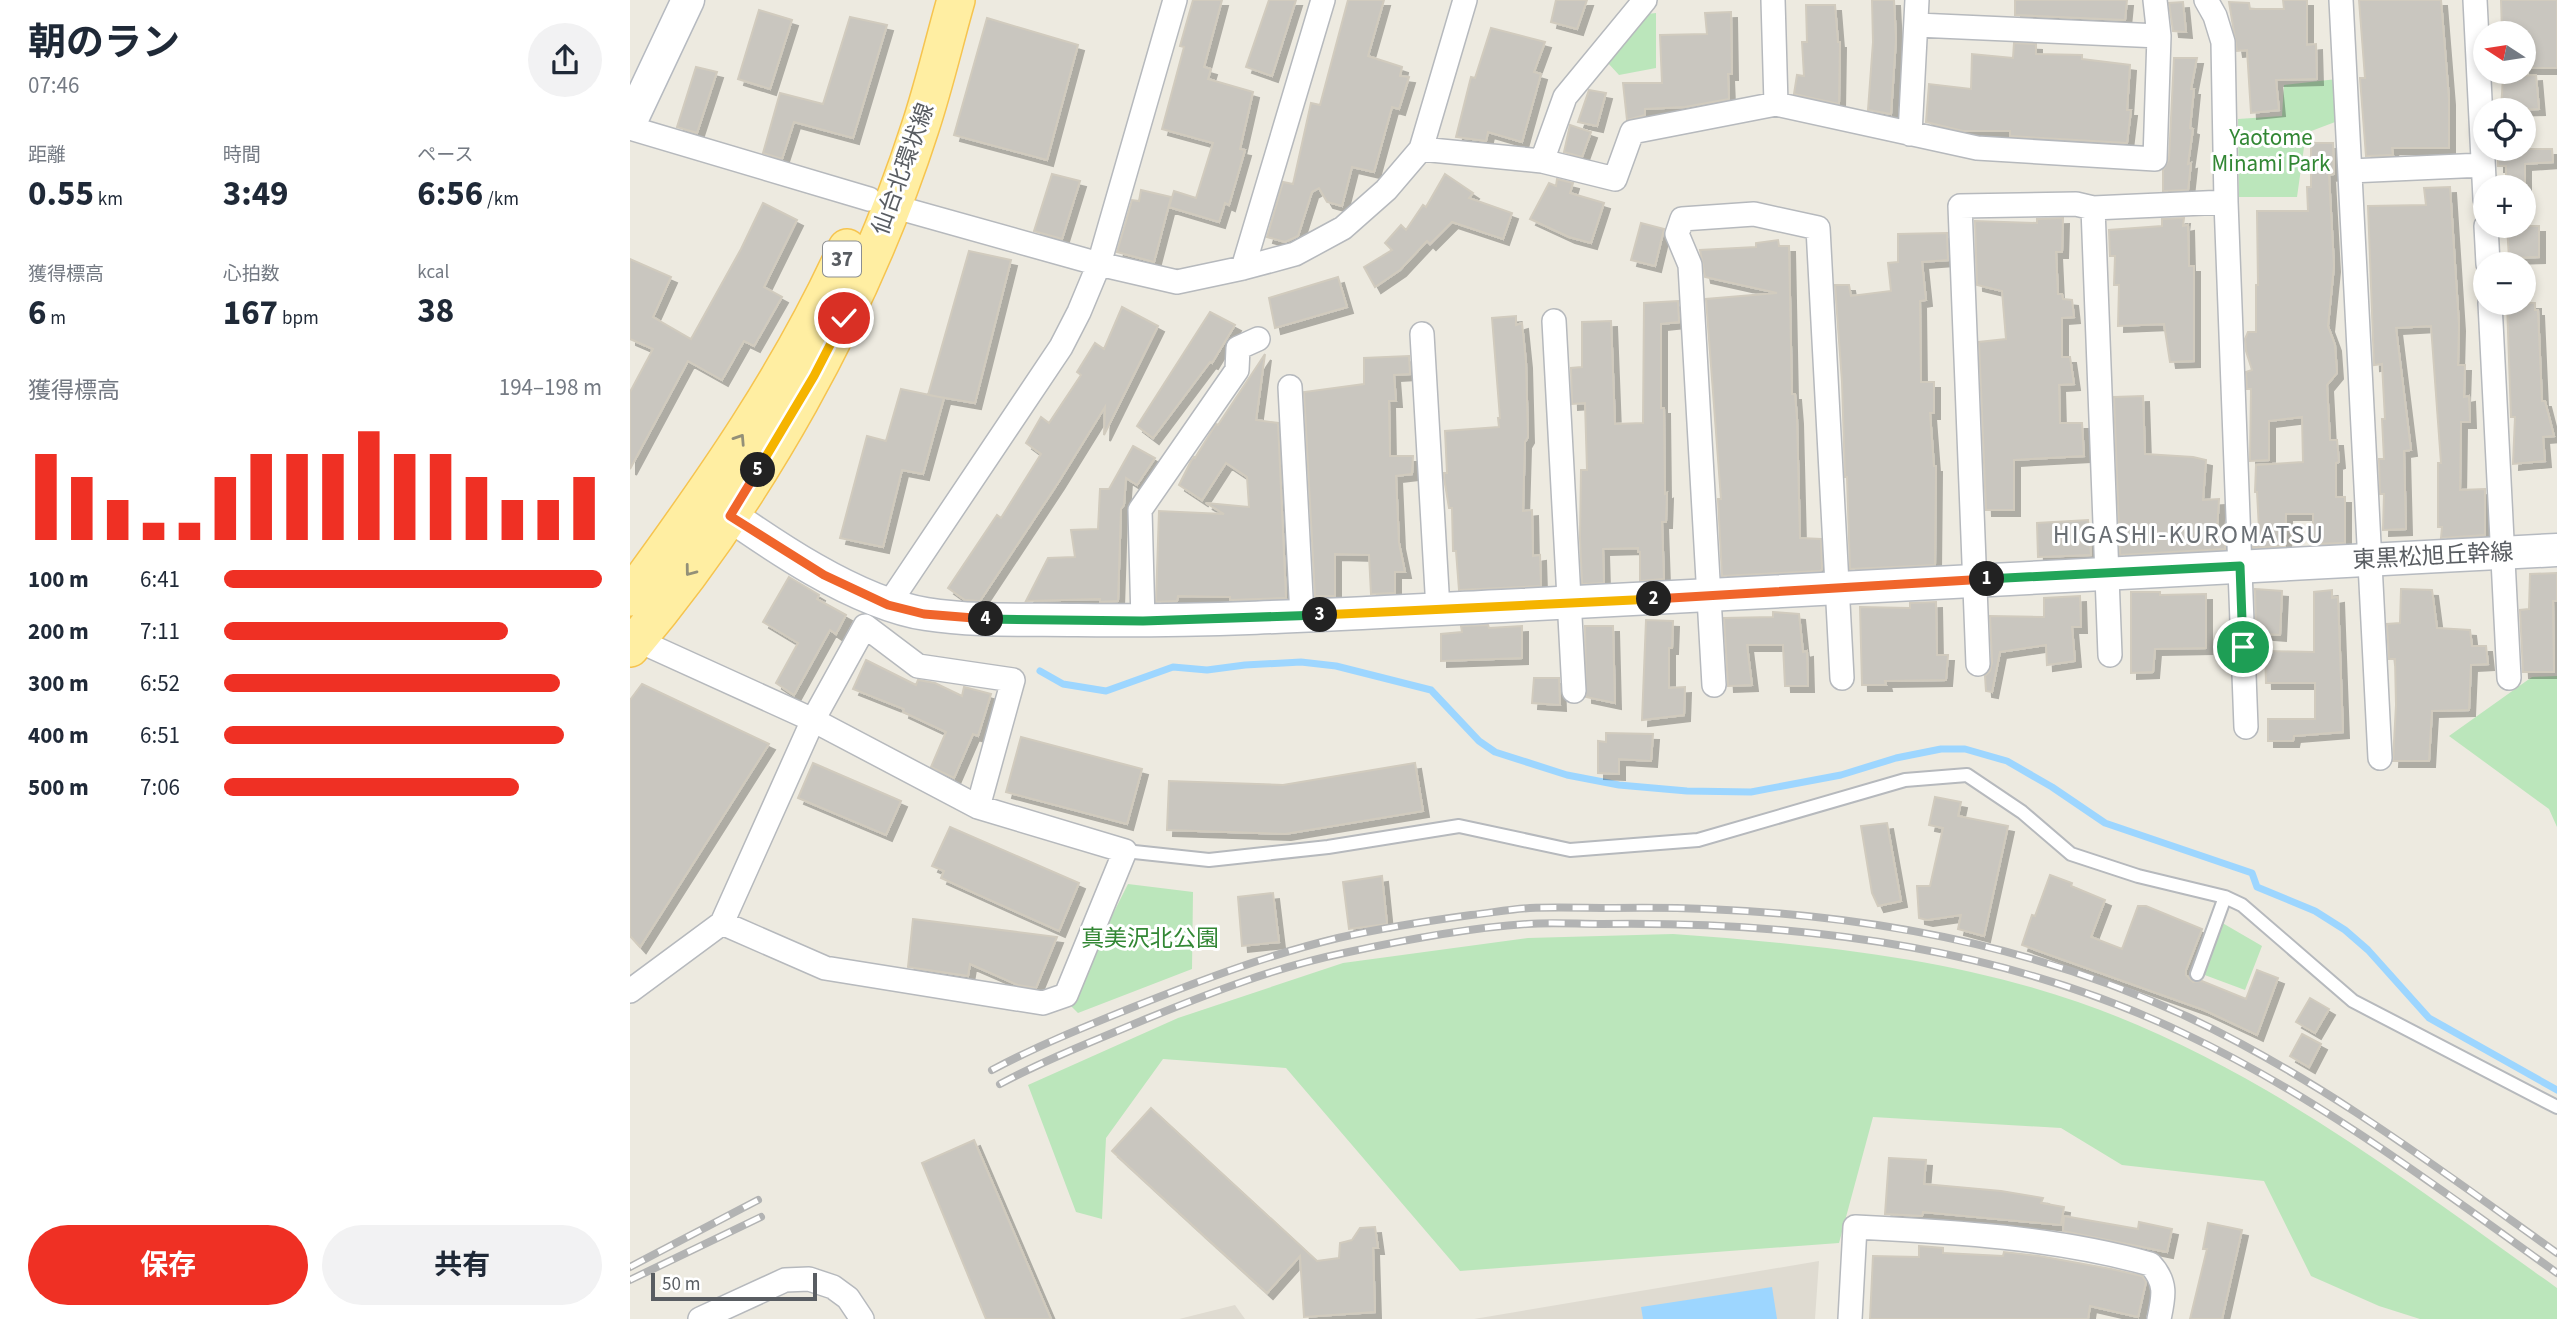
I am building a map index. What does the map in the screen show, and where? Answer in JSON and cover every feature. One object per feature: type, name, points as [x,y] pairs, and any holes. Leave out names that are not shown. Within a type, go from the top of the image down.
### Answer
[{"type":"main road","name":"仙台北環状線","points":[[634,644],[717,506],[820,364],[844,318],[880,202],[897,121],[933,0]]},
{"type":"main road","name":"仙台北環状線","points":[[880,202],[920,127],[956,0]]},
{"type":"main road","name":"仙台北環状線","points":[[630,597],[717,506]]},
{"type":"street","points":[[630,123],[688,0]]},
{"type":"street","points":[[888,605],[1061,347],[1079,312],[1099,264],[1175,0]]},
{"type":"street","points":[[1243,268],[1323,0]]},
{"type":"street","points":[[630,128],[1099,264],[1177,282],[1295,254],[1343,228],[1386,190],[1421,149],[1465,0]]},
{"type":"street","points":[[1542,160],[1565,97],[1645,0]]},
{"type":"street","points":[[1773,0],[1776,103]]},
{"type":"street","points":[[1910,134],[1917,0]]},
{"type":"street","points":[[1421,149],[1542,160],[1615,179],[1632,132],[1776,103],[1977,148],[2155,159],[2159,36],[2155,0]]},
{"type":"street","points":[[2206,0],[2215,16],[2223,42],[2226,202],[2246,727]]},
{"type":"street","points":[[2341,0],[2380,758]]},
{"type":"street","points":[[2475,0],[2484,175]]},
{"type":"street","points":[[1917,25],[2159,36]]},
{"type":"street","points":[[2350,171],[2483,165]]},
{"type":"street","points":[[1978,664],[1960,206],[2076,204],[2094,208],[2226,202]]},
{"type":"street","points":[[2094,208],[2110,654]]},
{"type":"street","points":[[1714,685],[1690,265],[1677,234],[1682,219],[1754,214],[1818,228],[1842,678]]},
{"type":"street","points":[[2491,315],[2509,678]]},
{"type":"street","points":[[1555,321],[1574,691]]},
{"type":"street","points":[[1422,334],[1438,609]]},
{"type":"street","points":[[1143,621],[1140,510],[1237,370],[1238,348],[1258,339]]},
{"type":"street","points":[[1290,387],[1302,615]]},
{"type":"street","name":"東黒松旭丘幹線","points":[[717,506],[824,575],[888,605],[924,614],[973,619],[1143,621],[1302,615],[1709,597],[1837,587],[2557,550]]},
{"type":"street","points":[[630,991],[723,923],[813,720],[865,626],[918,666],[1013,680],[978,807]]},
{"type":"street","points":[[634,644],[813,720],[978,807],[1125,851],[1066,995],[1043,1003],[825,968],[723,923]]},
{"type":"street","points":[[1850,1319],[1855,1227],[1973,1233],[2069,1245],[2150,1264],[2164,1285],[2159,1319]]},
{"type":"street","points":[[699,1319],[785,1280],[809,1279],[833,1287],[848,1298],[862,1319]]},
{"type":"lane","points":[[1125,851],[1209,860],[1328,847],[1459,826],[1570,849],[1698,840],[1905,780],[1967,775],[2022,812],[2071,854],[2138,876],[2225,897],[2242,905],[2353,1001],[2557,1107]]},
{"type":"lane","points":[[2197,974],[2225,897]]},
{"type":"shaded area","points":[[1819,1261],[1815,1319],[1474,1319]]},
{"type":"shaded area","points":[[1235,1305],[1245,1319],[1179,1319]]},
{"type":"green space","points":[[1656,13],[1656,68],[1619,75],[1608,63],[1647,14]]},
{"type":"green space","name":"Yaotome Minami Park","points":[[2337,79],[2343,119],[2306,133],[2297,197],[2239,197],[2238,119],[2282,116],[2284,85]]},
{"type":"green space","points":[[2557,676],[2557,827],[2549,809],[2449,736],[2532,677]]},
{"type":"green space","name":"真美沢北公園","points":[[1128,884],[1193,892],[1192,969],[1078,1013],[1068,1003]]},
{"type":"green space","points":[[2219,921],[2262,946],[2245,990],[2202,974]]},
{"type":"green space","points":[[1673,934],[1827,948],[1929,963],[2029,987],[2143,1027],[2268,1091],[2328,1128],[2444,1207],[2557,1288],[2557,1319],[2420,1319],[2379,1306],[2311,1276],[2264,1181],[2122,1165],[2061,1128],[1873,1117],[1839,1243],[1460,1271],[1286,1068],[1163,1059],[1106,1138],[1102,1219],[1076,1212],[1028,1085],[1178,1018],[1343,963],[1528,938]]},
{"type":"water","points":[[1772,1287],[1777,1319],[1643,1319],[1641,1307]]},
{"type":"building","points":[[1193,0],[1222,0],[1204,67],[1211,69],[1208,79],[1253,92],[1240,149],[1245,150],[1229,205],[1225,203],[1219,222],[1169,207],[1174,191],[1196,198],[1213,143],[1162,129],[1184,47],[1180,46]]},
{"type":"building","points":[[1269,0],[1296,0],[1272,76],[1246,67]]},
{"type":"building","points":[[1348,0],[1384,0],[1368,56],[1402,67],[1400,76],[1409,77],[1399,109],[1392,107],[1374,172],[1352,167],[1342,206],[1327,202],[1319,188],[1312,192],[1298,236],[1285,242],[1267,237],[1283,182],[1293,184],[1311,103],[1320,105]]},
{"type":"building","points":[[1556,0],[1587,0],[1577,29],[1551,22]]},
{"type":"building","points":[[1872,0],[1894,0],[1896,39],[1891,114],[1868,110],[1873,42]]},
{"type":"building","points":[[2015,0],[2127,0],[2125,20],[2015,15]]},
{"type":"building","points":[[2283,0],[2307,0],[2307,45],[2316,44],[2317,79],[2276,80],[2279,110],[2251,113],[2247,50],[2237,51],[2229,2],[2249,3],[2250,9],[2284,9]]},
{"type":"building","points":[[2359,0],[2441,0],[2449,99],[2449,148],[2392,148],[2393,155],[2366,156],[2360,78],[2365,78]]},
{"type":"building","points":[[2501,0],[2557,0],[2557,68],[2536,68],[2536,21],[2502,21]]},
{"type":"building","points":[[2183,2],[2186,32],[2173,31],[2169,3]]},
{"type":"building","points":[[1806,5],[1835,5],[1840,42],[1839,104],[1794,94],[1797,75],[1804,76],[1802,42],[1807,42]]},
{"type":"building","points":[[759,10],[792,20],[770,89],[738,79]]},
{"type":"building","points":[[1731,12],[1732,74],[1728,74],[1729,99],[1685,107],[1645,109],[1645,115],[1627,120],[1623,83],[1662,83],[1660,35],[1707,34],[1705,13]]},
{"type":"building","points":[[850,17],[887,25],[853,138],[794,122],[782,159],[763,153],[780,93],[823,104]]},
{"type":"building","points":[[987,18],[1078,45],[1047,160],[954,135]]},
{"type":"building","points":[[1491,28],[1545,42],[1534,72],[1541,74],[1522,142],[1488,132],[1486,141],[1456,137],[1471,77],[1475,78]]},
{"type":"building","points":[[2014,43],[2036,44],[2036,54],[2082,55],[2082,59],[2130,65],[2127,110],[2131,110],[2127,143],[2010,136],[2010,131],[1963,131],[1926,122],[1929,84],[1971,89],[1972,54],[2013,58]]},
{"type":"building","points":[[2174,58],[2197,58],[2191,89],[2194,89],[2190,128],[2193,129],[2188,164],[2191,163],[2188,190],[2163,191],[2163,170],[2169,159]]},
{"type":"building","points":[[696,67],[717,72],[697,133],[677,127]]},
{"type":"building","points":[[2536,75],[2539,109],[2536,109],[2536,98],[2502,98],[2503,84],[2536,84]]},
{"type":"building","points":[[1589,90],[1606,93],[1597,126],[1578,122]]},
{"type":"building","points":[[1570,125],[1591,132],[1582,157],[1564,152]]},
{"type":"building","points":[[2311,143],[2333,143],[2334,174],[2329,175],[2334,266],[2328,326],[2335,345],[2337,373],[2327,385],[2330,440],[2337,440],[2339,462],[2336,463],[2336,497],[2345,497],[2345,543],[2313,544],[2313,514],[2286,514],[2285,546],[2253,548],[2252,530],[2259,529],[2255,492],[2256,465],[2303,462],[2302,417],[2269,421],[2269,460],[2250,461],[2251,389],[2247,389],[2246,372],[2252,370],[2245,339],[2248,332],[2256,332],[2257,211],[2308,211]]},
{"type":"building","points":[[2536,149],[2552,149],[2553,162],[2525,164],[2525,175],[2506,175],[2506,166],[2498,166],[2498,161],[2536,161]]},
{"type":"building","points":[[1052,174],[1080,181],[1062,239],[1034,231]]},
{"type":"building","points":[[1445,174],[1473,193],[1469,198],[1512,213],[1503,239],[1452,222],[1430,244],[1427,241],[1400,270],[1375,287],[1364,267],[1392,250],[1385,243],[1401,225],[1406,230],[1423,205],[1426,207]]},
{"type":"building","points":[[1557,179],[1573,183],[1570,193],[1604,203],[1591,243],[1569,237],[1530,219],[1549,183],[1556,186]]},
{"type":"building","points":[[2450,187],[2459,325],[2458,365],[2465,365],[2464,397],[2469,396],[2470,422],[2461,422],[2460,490],[2485,489],[2485,535],[2441,538],[2442,527],[2438,527],[2438,463],[2441,463],[2431,326],[2396,328],[2411,450],[2404,451],[2406,529],[2383,530],[2384,494],[2380,494],[2379,459],[2384,459],[2382,419],[2385,419],[2382,364],[2374,365],[2368,206],[2426,205],[2424,188]]},
{"type":"building","points":[[1141,190],[1171,197],[1154,262],[1117,252],[1132,200],[1139,201]]},
{"type":"building","points":[[763,203],[797,220],[764,287],[782,297],[754,346],[744,341],[722,380],[688,361],[630,469],[630,392],[653,349],[630,339],[630,259],[671,277],[653,317],[691,339]]},
{"type":"building","points":[[2063,218],[2062,252],[2056,252],[2058,294],[2062,294],[2063,299],[2072,300],[2074,317],[2062,318],[2062,357],[2070,357],[2074,384],[2059,385],[2060,423],[2082,423],[2084,456],[2014,460],[2014,510],[1986,510],[1979,342],[2006,339],[2002,291],[1977,285],[1975,221],[2037,223],[2037,219]]},
{"type":"building","points":[[2184,218],[2183,226],[2188,225],[2189,266],[2194,266],[2194,361],[2170,362],[2164,324],[2118,326],[2119,285],[2114,285],[2115,256],[2110,256],[2109,230],[2162,226],[2162,219]]},
{"type":"building","points":[[1641,223],[1664,229],[1655,266],[1631,260]]},
{"type":"building","points":[[2536,226],[2539,226],[2539,257],[2536,257],[2536,252],[2509,252],[2508,238],[2536,238]]},
{"type":"building","points":[[1947,233],[1948,260],[1922,262],[1926,300],[1920,301],[1921,382],[1934,382],[1934,413],[1930,413],[1936,466],[1935,565],[1850,569],[1835,285],[1849,285],[1851,296],[1891,291],[1888,263],[1898,262],[1898,234]]},
{"type":"building","points":[[1778,240],[1779,246],[1789,246],[1792,394],[1795,394],[1797,418],[1800,538],[1821,539],[1822,569],[1722,576],[1718,499],[1721,499],[1706,299],[1777,293],[1705,277],[1700,250],[1756,247],[1756,243]]},
{"type":"building","points":[[969,251],[1011,260],[975,403],[928,395]]},
{"type":"building","points":[[1338,277],[1347,307],[1275,328],[1269,298]]},
{"type":"building","points":[[1678,301],[1679,322],[1661,324],[1661,408],[1664,408],[1665,494],[1667,493],[1666,522],[1662,522],[1664,579],[1640,581],[1638,548],[1603,549],[1604,583],[1582,584],[1581,470],[1587,470],[1585,403],[1572,404],[1571,368],[1582,367],[1582,322],[1611,321],[1615,424],[1643,423],[1644,303]]},
{"type":"building","points":[[1122,307],[1158,326],[1104,435],[1105,407],[980,601],[965,600],[948,588],[997,515],[1001,518],[1041,454],[1026,443],[1041,417],[1049,423],[1081,375],[1077,372],[1095,343],[1104,349]]},
{"type":"building","points":[[2538,310],[2542,401],[2545,401],[2554,436],[2543,437],[2545,461],[2513,464],[2515,417],[2511,417],[2507,315],[2536,315]]},
{"type":"building","points":[[1210,312],[1235,325],[1212,363],[1210,362],[1153,438],[1137,426]]},
{"type":"building","points":[[1516,316],[1516,325],[1522,323],[1526,362],[1528,437],[1525,442],[1523,511],[1532,510],[1533,556],[1540,555],[1541,586],[1459,590],[1456,551],[1453,551],[1452,508],[1449,508],[1444,478],[1444,473],[1447,473],[1445,431],[1499,427],[1492,318]]},
{"type":"building","points":[[1265,354],[1256,420],[1278,423],[1286,598],[1230,600],[1230,597],[1178,596],[1177,601],[1156,602],[1159,511],[1224,514],[1206,503],[1249,507],[1247,477],[1226,463],[1202,500],[1179,485],[1191,461]]},
{"type":"building","points":[[1409,356],[1410,374],[1394,375],[1396,401],[1389,401],[1390,456],[1413,456],[1412,474],[1396,476],[1399,543],[1405,572],[1395,572],[1395,593],[1371,594],[1369,555],[1335,554],[1335,596],[1315,596],[1304,392],[1364,384],[1364,358]]},
{"type":"building","points":[[901,389],[944,398],[923,474],[902,470],[883,547],[840,538],[867,436],[886,441]]},
{"type":"building","points":[[2143,396],[2145,454],[2206,460],[2203,500],[2219,499],[2217,530],[2225,531],[2225,549],[2120,555],[2114,397]]},
{"type":"building","points":[[1133,446],[1155,458],[1137,485],[1126,478],[1124,505],[1121,509],[1118,601],[1026,601],[1048,558],[1075,557],[1071,530],[1098,529],[1100,489],[1109,489]]},
{"type":"building","points":[[2088,520],[2091,555],[2038,557],[2037,523]]},
{"type":"building","points":[[2557,573],[2557,601],[2553,601],[2554,672],[2523,672],[2520,610],[2529,609],[2530,574]]},
{"type":"building","points":[[789,577],[819,595],[817,599],[846,615],[836,634],[830,630],[794,695],[776,683],[798,643],[763,622]]},
{"type":"building","points":[[2255,589],[2282,591],[2280,635],[2256,633]]},
{"type":"building","points":[[2401,589],[2432,590],[2437,628],[2470,630],[2472,646],[2486,646],[2488,664],[2471,665],[2469,710],[2432,711],[2429,761],[2393,761],[2395,659],[2389,659],[2387,624],[2400,623]]},
{"type":"building","points":[[2332,590],[2332,598],[2338,597],[2343,732],[2294,736],[2293,741],[2268,741],[2268,719],[2315,719],[2315,683],[2266,683],[2265,651],[2314,652],[2314,592]]},
{"type":"building","points":[[2131,592],[2160,592],[2160,595],[2206,594],[2206,648],[2155,649],[2153,672],[2131,673]]},
{"type":"building","points":[[2080,596],[2081,627],[2072,627],[2075,661],[2047,665],[2046,645],[2000,652],[1992,692],[1986,691],[1985,676],[1992,663],[1990,616],[2044,617],[2044,598]]},
{"type":"building","points":[[1936,602],[1937,655],[1948,655],[1946,680],[1885,681],[1886,685],[1862,685],[1860,607],[1910,608],[1910,603]]},
{"type":"building","points":[[1773,612],[1799,614],[1803,652],[1807,651],[1808,686],[1785,686],[1783,645],[1747,645],[1752,685],[1728,686],[1724,618],[1773,617]]},
{"type":"building","points":[[1646,620],[1673,621],[1672,648],[1669,648],[1669,688],[1685,687],[1684,715],[1642,720]]},
{"type":"building","points":[[1488,625],[1489,628],[1522,626],[1522,658],[1441,661],[1441,634],[1462,632],[1461,626]]},
{"type":"building","points":[[1585,626],[1613,626],[1615,703],[1586,697]]},
{"type":"building","points":[[866,660],[916,685],[918,680],[935,683],[962,696],[964,687],[991,694],[978,736],[973,734],[954,778],[931,767],[946,732],[903,712],[904,709],[853,689]]},
{"type":"building","points":[[1534,678],[1559,678],[1560,705],[1532,703]]},
{"type":"building","points":[[642,684],[769,744],[640,947],[630,936],[630,700]]},
{"type":"building","points":[[1606,733],[1653,734],[1651,761],[1619,759],[1619,774],[1598,773],[1598,741],[1606,742]]},
{"type":"building","points":[[1021,737],[1142,769],[1127,824],[1006,792]]},
{"type":"building","points":[[813,763],[901,801],[886,835],[798,798]]},
{"type":"building","points":[[1415,763],[1423,811],[1285,834],[1167,830],[1169,781],[1283,785]]},
{"type":"building","points":[[1935,797],[1961,802],[1958,816],[2008,826],[1984,936],[1958,929],[1961,915],[1927,920],[1919,918],[1917,886],[1930,886],[1943,828],[1929,825]]},
{"type":"building","points":[[1887,823],[1901,901],[1878,906],[1872,893],[1861,826]]},
{"type":"building","points":[[950,827],[1079,883],[1059,931],[941,878],[944,871],[932,866]]},
{"type":"building","points":[[2050,875],[2105,900],[2091,937],[2122,949],[2138,906],[2146,906],[2202,929],[2186,970],[2186,975],[2193,982],[2202,981],[2246,999],[2257,970],[2278,978],[2257,1035],[2204,1010],[2022,945]]},
{"type":"building","points":[[1382,876],[1387,924],[1349,929],[1343,882]]},
{"type":"building","points":[[1273,893],[1279,942],[1242,946],[1238,897]]},
{"type":"building","points":[[913,919],[1057,937],[1036,988],[1018,985],[970,964],[968,976],[908,967]]},
{"type":"building","points":[[2310,998],[2329,1009],[2315,1033],[2296,1022]]},
{"type":"building","points":[[2302,1034],[2321,1044],[2309,1067],[2290,1056]]},
{"type":"building","points":[[1151,1108],[1317,1261],[1339,1258],[1340,1243],[1352,1240],[1360,1228],[1375,1227],[1378,1248],[1373,1248],[1375,1312],[1304,1317],[1300,1256],[1267,1293],[1201,1233],[1112,1151]]},
{"type":"building","points":[[974,1140],[1051,1319],[986,1319],[922,1163]]},
{"type":"building","points":[[1889,1158],[1926,1160],[1924,1184],[2043,1198],[2041,1203],[2064,1207],[2061,1225],[1923,1212],[1922,1216],[1885,1214]]},
{"type":"building","points":[[2064,1216],[2138,1229],[2139,1222],[2172,1229],[2167,1252],[2063,1231]]},
{"type":"building","points":[[2208,1223],[2242,1230],[2222,1319],[2190,1319],[2207,1249],[2203,1249]]},
{"type":"building","points":[[1919,1246],[1943,1248],[1943,1253],[2003,1256],[2004,1252],[2039,1256],[2142,1276],[2146,1282],[2138,1317],[2090,1306],[2088,1319],[1870,1319],[1873,1256],[1919,1257]]},
{"type":"waterway","points":[[1040,671],[1063,684],[1106,691],[1173,667],[1207,670],[1301,662],[1336,666],[1431,690],[1479,741],[1495,752],[1567,775],[1619,785],[1687,791],[1751,792],[1841,775],[1896,758],[1941,749],[1965,749],[2007,761],[2105,823],[2252,873],[2257,887],[2315,911],[2345,930],[2368,950],[2429,1018],[2557,1090]]},
{"type":"railway","points":[[992,1070],[1078,1030],[1208,978],[1312,945],[1388,928],[1508,910],[1540,908],[1688,908],[1835,919],[1980,945],[2120,988],[2188,1017],[2237,1041],[2332,1097],[2557,1253]]},
{"type":"railway","points":[[1000,1084],[1090,1042],[1244,982],[1319,959],[1412,939],[1481,928],[1546,923],[1676,924],[1825,934],[1899,945],[2044,979],[2183,1033],[2233,1058],[2329,1114],[2557,1273]]},
{"type":"railway","points":[[630,1267],[758,1200]]},
{"type":"railway","points":[[630,1280],[761,1217]]},
{"type":"district","name":"HIGASHI-KUROMATSU","points":[[2189,534]]},
{"type":"route","points":[[844,318],[814,376],[730,516],[824,575],[888,605],[924,614],[973,619],[1143,621],[1709,597],[1837,587],[2240,566],[2243,647]]}]
